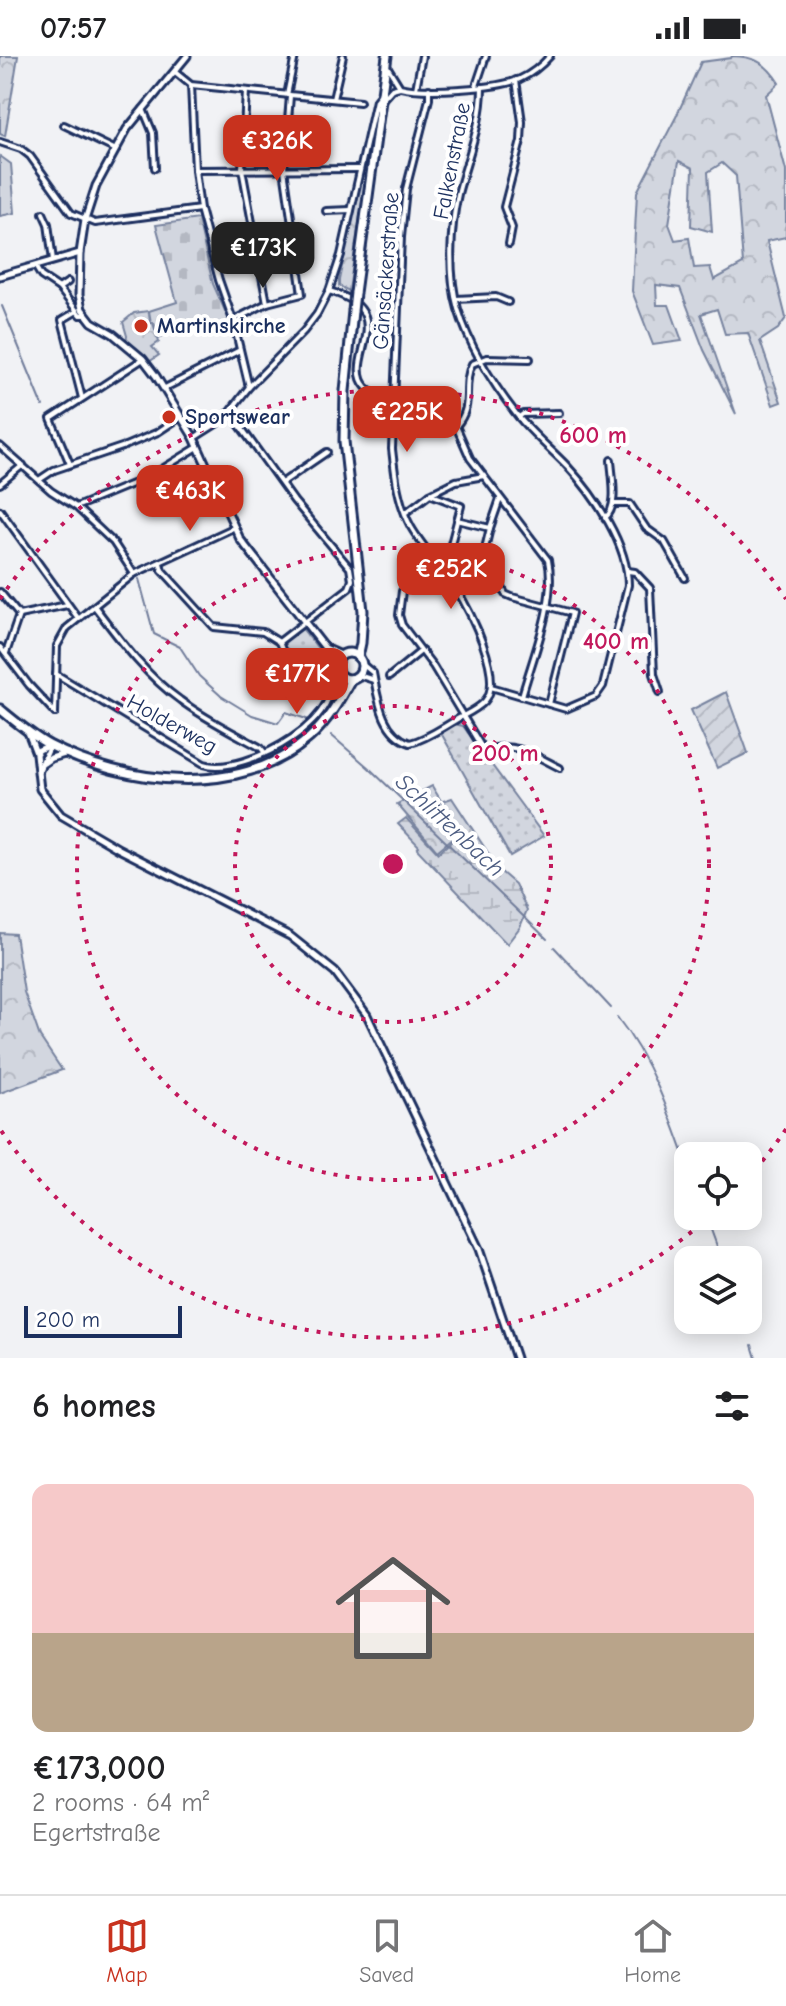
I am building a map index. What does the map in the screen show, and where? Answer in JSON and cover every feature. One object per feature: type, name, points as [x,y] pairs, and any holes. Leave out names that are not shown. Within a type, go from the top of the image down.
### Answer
[{"type":"main road","points":[[0,709],[50,745],[114,769],[145,776],[178,778],[232,774],[254,768],[291,751],[316,730],[355,677],[363,611],[344,441],[345,391],[380,95],[387,60]]},
{"type":"main road","points":[[355,677],[342,677],[336,671],[339,659],[357,658]]},
{"type":"main road","points":[[338,703],[342,677]]},
{"type":"street","points":[[177,56],[180,63]]},
{"type":"street","points":[[187,56],[142,108],[114,149],[96,186],[85,220],[79,295],[86,315],[143,359],[165,388],[194,438],[233,528],[303,622],[339,659]]},
{"type":"street","points":[[233,320],[267,303],[302,294],[284,169],[295,56]]},
{"type":"street","points":[[333,99],[343,56]]},
{"type":"street","points":[[416,89],[422,56]]},
{"type":"street","name":"Falkenstraße","points":[[486,56],[479,86],[479,118],[458,196],[452,265],[456,299],[479,360],[519,417],[568,467],[605,518],[621,547],[628,571]]},
{"type":"street","points":[[379,108],[387,93],[400,87],[479,86],[516,80],[550,56]]},
{"type":"street","points":[[387,60],[400,87]]},
{"type":"street","points":[[173,71],[191,85],[360,102]]},
{"type":"street","points":[[509,244],[512,228],[504,207],[521,141],[522,122],[516,80]]},
{"type":"street","points":[[191,85],[200,209],[249,387]]},
{"type":"street","name":"Gänsäckerstraße","points":[[429,89],[404,204],[392,449],[395,477],[405,513],[458,592],[491,669],[491,687]]},
{"type":"street","points":[[246,91],[242,169],[267,303]]},
{"type":"street","points":[[194,438],[230,412],[249,387],[304,331],[329,291],[376,100],[380,95]]},
{"type":"street","points":[[142,108],[147,113],[153,133],[155,168]]},
{"type":"street","points":[[64,125],[114,149]]},
{"type":"street","points":[[0,142],[21,149],[30,156],[68,210],[85,220],[95,223],[200,209]]},
{"type":"street","points":[[195,170],[359,169]]},
{"type":"street","points":[[326,211],[351,210]]},
{"type":"street","points":[[43,213],[48,224],[53,260]]},
{"type":"street","points":[[211,252],[294,235]]},
{"type":"street","points":[[0,276],[80,253]]},
{"type":"street","points":[[35,266],[41,276],[59,288],[80,315],[86,315]]},
{"type":"street","points":[[59,288],[68,282]]},
{"type":"street","points":[[329,291],[349,299],[364,312],[366,328],[362,379],[370,391],[407,401],[441,425],[456,426]]},
{"type":"street","points":[[456,299],[496,297],[508,302]]},
{"type":"street","points":[[77,311],[62,320],[82,399]]},
{"type":"street","points":[[165,388],[240,350]]},
{"type":"street","points":[[70,464],[51,419],[143,359]]},
{"type":"street","points":[[456,426],[467,409],[472,364],[479,360],[530,359]]},
{"type":"street","points":[[160,563],[162,570],[214,627],[259,631],[279,642],[349,588],[352,580],[350,568],[343,557],[294,501],[230,412]]},
{"type":"street","points":[[519,417],[523,414],[559,413]]},
{"type":"street","points":[[39,480],[54,470],[158,432],[182,416]]},
{"type":"street","points":[[456,426],[470,458],[548,560],[551,574],[547,606],[522,696]]},
{"type":"street","points":[[0,446],[51,491],[76,507],[113,542],[134,574]]},
{"type":"street","points":[[76,507],[149,477],[198,447]]},
{"type":"street","points":[[283,482],[327,452]]},
{"type":"street","points":[[605,518],[610,515],[613,504],[611,460]]},
{"type":"street","points":[[0,484],[23,465]]},
{"type":"street","points":[[405,513],[430,494],[456,481],[484,476]]},
{"type":"street","points":[[430,494],[461,506],[446,563],[441,567]]},
{"type":"street","points":[[458,592],[478,577],[500,499]]},
{"type":"street","points":[[613,504],[630,504],[633,507],[646,528],[664,541],[685,578]]},
{"type":"street","points":[[0,510],[78,618]]},
{"type":"street","points":[[457,520],[490,528]]},
{"type":"street","points":[[0,647],[55,713],[57,646],[67,628],[134,574],[233,528]]},
{"type":"street","points":[[437,562],[402,591],[399,603],[402,625],[433,666],[484,751],[520,747],[560,768]]},
{"type":"street","points":[[357,658],[373,673],[380,712],[404,742],[424,738],[461,717],[485,701],[491,687],[571,708],[596,696],[603,686],[628,585],[628,571],[635,572],[650,588],[654,674],[660,692]]},
{"type":"street","points":[[478,577],[499,580],[505,594],[512,597],[573,615],[549,704]]},
{"type":"street","points":[[0,592],[19,615]]},
{"type":"street","points":[[19,615],[68,605]]},
{"type":"street","points":[[95,607],[148,672],[178,699],[265,753]]},
{"type":"street","points":[[6,653],[19,615]]},
{"type":"street","name":"Holderweg","points":[[56,674],[209,766],[231,766],[293,738],[321,711],[329,693],[327,673],[315,662],[283,652],[279,642]]},
{"type":"street","points":[[389,677],[421,651]]},
{"type":"street","points":[[355,677],[374,680]]},
{"type":"street","points":[[28,731],[36,754],[38,780],[54,809],[72,823],[290,936],[335,972],[354,994],[467,1221],[516,1358]]},
{"type":"street","points":[[36,754],[50,745]]},
{"type":"street","points":[[39,771],[50,745]]},
{"type":"street","points":[[43,763],[69,753]]},
{"type":"green space","points":[[0,56],[18,56],[5,136],[0,134]]},
{"type":"green space","points":[[740,56],[760,62],[779,83],[766,95],[786,171],[786,237],[767,241],[786,318],[778,329],[760,341],[781,402],[773,405],[748,333],[725,334],[717,309],[701,314],[736,414],[704,350],[680,288],[656,285],[657,305],[669,305],[682,341],[653,345],[632,291],[637,192],[701,62]],"holes":[[[679,161],[693,168],[691,226],[712,232],[708,172],[722,163],[736,176],[743,264],[714,280],[710,267],[694,268],[689,238],[675,240],[669,224]]]},
{"type":"green space","points":[[369,139],[349,291],[339,286],[339,280]]},
{"type":"green space","points":[[0,156],[11,164],[15,213],[0,216]]},
{"type":"green space","points":[[198,219],[213,284],[230,322],[204,331],[199,320],[158,338],[149,311],[177,302],[156,225]]},
{"type":"green space","points":[[149,311],[150,322],[159,342],[152,347],[159,355],[149,362],[126,341],[123,322],[134,313]]},
{"type":"green space","points":[[301,627],[326,658],[332,673],[321,662],[286,651],[284,642]]},
{"type":"green space","points":[[726,692],[748,753],[717,768],[691,710]]},
{"type":"green space","points":[[454,724],[463,726],[544,836],[510,856],[441,733]]},
{"type":"green space","points":[[432,786],[460,832],[437,851],[397,804]]},
{"type":"green space","points":[[452,798],[500,871],[515,884],[527,910],[520,927],[507,944],[417,849],[419,846],[398,824],[406,818],[438,853],[461,833],[443,801]]},
{"type":"green space","points":[[0,933],[15,934],[24,992],[40,1037],[62,1070],[0,1093]]},
{"type":"waterway","name":"Schlittenbach","points":[[2,306],[43,406]]},
{"type":"waterway","name":"Schlittenbach","points":[[139,579],[154,634],[180,647],[199,676],[221,696],[252,715],[278,723],[286,712],[309,720]]},
{"type":"waterway","name":"Schlittenbach","points":[[331,735],[547,939]]},
{"type":"waterway","name":"Schlittenbach","points":[[554,947],[611,1008]]},
{"type":"waterway","name":"Schlittenbach","points":[[617,1017],[650,1070],[679,1142]]},
{"type":"waterway","name":"Schlittenbach","points":[[711,1230],[717,1246]]},
{"type":"waterway","name":"Schlittenbach","points":[[752,1345],[756,1358]]},
{"type":"place","name":"Martinskirche","points":[[141,326]]},
{"type":"place","name":"Sportswear","points":[[169,417]]}]
